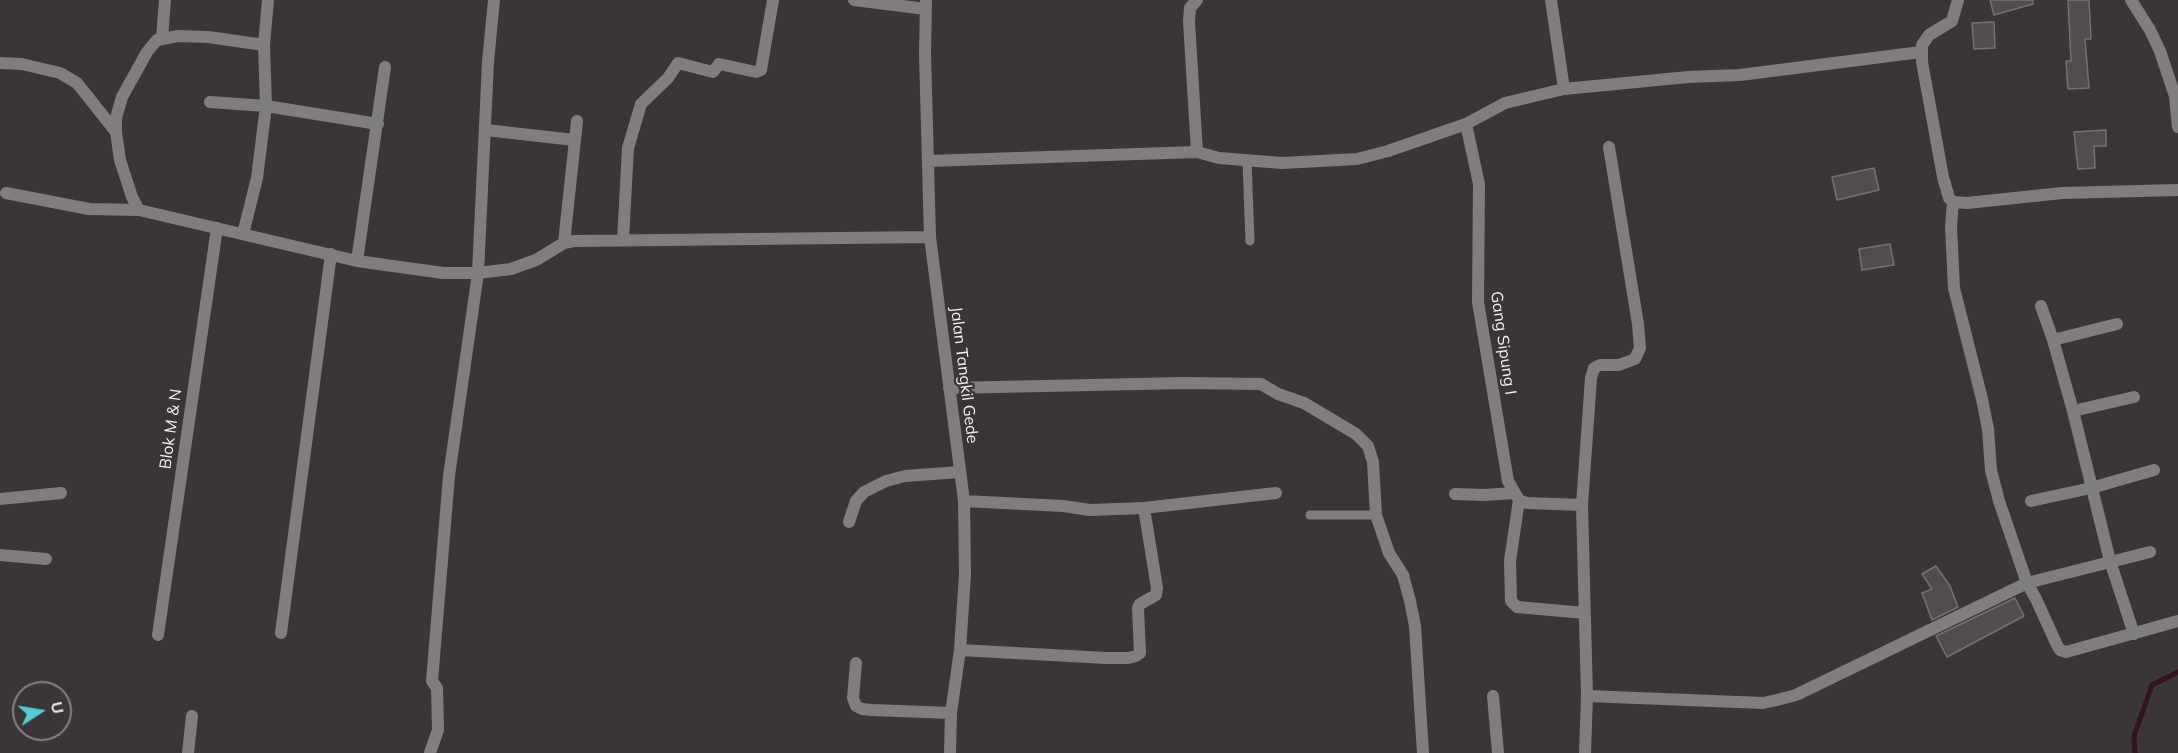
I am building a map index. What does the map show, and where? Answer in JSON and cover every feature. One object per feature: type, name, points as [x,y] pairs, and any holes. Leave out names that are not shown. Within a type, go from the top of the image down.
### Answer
[{"type":"street","points":[[162,38],[165,0]]},
{"type":"street","points":[[243,234],[257,178],[266,106],[264,45],[268,0]]},
{"type":"street","points":[[430,753],[438,730],[437,688],[432,681],[449,476],[478,273],[488,63],[494,0]]},
{"type":"street","points":[[623,240],[628,148],[641,104],[668,78],[678,63],[713,72],[719,64],[756,72],[760,70],[773,0]]},
{"type":"street","points":[[854,0],[926,4]]},
{"type":"street","points":[[1197,0],[1190,8],[1189,21],[1197,152]]},
{"type":"street","points":[[1551,0],[1564,89]]},
{"type":"street","points":[[1958,0],[1952,21],[1929,35],[1922,45],[1921,52],[1943,177],[1949,198],[1953,202],[2062,193],[2178,190]]},
{"type":"street","points":[[2135,1],[2160,51],[2175,96],[2178,127]]},
{"type":"street","name":"Jalan Tangkil Gede","points":[[926,4],[925,54],[930,237],[964,501],[965,575],[960,650],[951,712],[950,753]]},
{"type":"street","points":[[139,210],[120,160],[116,132],[118,107],[130,80],[152,44],[162,38],[208,37],[264,45]]},
{"type":"street","points":[[928,161],[1197,152],[1219,158],[1291,163],[1357,159],[1388,151],[1466,124],[1505,103],[1564,89],[1688,77],[1740,75],[1921,52]]},
{"type":"street","points":[[0,63],[22,64],[69,77],[77,83],[116,132]]},
{"type":"street","points":[[357,261],[385,67]]},
{"type":"street","points":[[210,102],[266,106],[378,124]]},
{"type":"street","points":[[564,243],[577,121]]},
{"type":"street","name":"Gang Sipung I","points":[[1466,124],[1479,184],[1478,302],[1480,322],[1508,481],[1516,496]]},
{"type":"street","points":[[486,130],[574,140]]},
{"type":"street","points":[[1585,753],[1587,696],[1582,505],[1591,378],[1594,368],[1600,364],[1619,365],[1635,359],[1640,348],[1609,147]]},
{"type":"street","points":[[6,193],[89,209],[139,210],[357,261],[443,273],[478,273],[511,269],[536,260],[564,243],[574,241],[930,237]]},
{"type":"street","points":[[1953,202],[1951,226],[1954,288],[1982,399],[1988,429],[1991,470],[2027,583],[2060,650],[2066,652],[2178,621]]},
{"type":"street","name":"Blok M & N","points":[[158,635],[217,228]]},
{"type":"street","points":[[281,633],[331,254]]},
{"type":"street","points":[[2042,306],[2073,411],[2110,561],[2134,634]]},
{"type":"street","points":[[2053,340],[2117,324]]},
{"type":"street","points":[[949,388],[1184,383],[1261,384],[1271,391],[1304,404],[1356,434],[1368,446],[1373,462],[1376,515],[1389,553],[1403,575],[1410,601],[1415,626],[1423,753]]},
{"type":"street","points":[[2073,411],[2134,397]]},
{"type":"street","points":[[2031,501],[2091,488],[2154,470]]},
{"type":"street","points":[[849,522],[856,501],[864,492],[886,481],[905,476],[960,472]]},
{"type":"street","points":[[0,499],[61,493]]},
{"type":"street","points":[[964,501],[1064,506],[1090,510],[1144,508],[1276,494]]},
{"type":"street","points":[[1455,494],[1516,496],[1527,503],[1582,505]]},
{"type":"street","points":[[1516,496],[1510,561],[1511,602],[1517,607],[1585,613]]},
{"type":"street","points":[[960,650],[1106,658],[1136,656],[1140,652],[1138,608],[1140,604],[1156,595],[1157,588],[1144,508]]},
{"type":"street","points":[[1587,696],[1763,702],[1777,700],[1796,695],[2027,583],[2150,552]]},
{"type":"street","points":[[0,555],[46,559]]},
{"type":"street","points":[[856,663],[853,698],[856,706],[872,710],[951,712]]},
{"type":"street","points":[[1493,696],[1498,753]]},
{"type":"street","points":[[188,753],[192,716]]},
{"type":"lane","points":[[1247,161],[1250,241]]},
{"type":"lane","points":[[1310,515],[1376,515]]},
{"type":"building","points":[[1990,0],[2033,0],[2033,4],[1994,15]]},
{"type":"building","points":[[2068,0],[2089,0],[2091,39],[2085,39],[2089,88],[2068,89],[2066,61],[2071,61]]},
{"type":"building","points":[[1994,22],[1995,48],[1974,49],[1972,23]]},
{"type":"building","points":[[2106,130],[2106,146],[2094,146],[2095,168],[2078,169],[2074,132]]},
{"type":"building","points":[[1874,168],[1879,190],[1837,200],[1832,177]]},
{"type":"building","points":[[1890,244],[1894,265],[1862,270],[1859,249]]},
{"type":"building","points":[[1936,566],[1950,586],[1958,607],[1932,620],[1922,593],[1932,589],[1922,574]]},
{"type":"building","points":[[2015,598],[2024,616],[1947,657],[1936,636]]},
{"type":"waterway","points":[[2135,753],[2134,736],[2152,685],[2178,672]]}]
